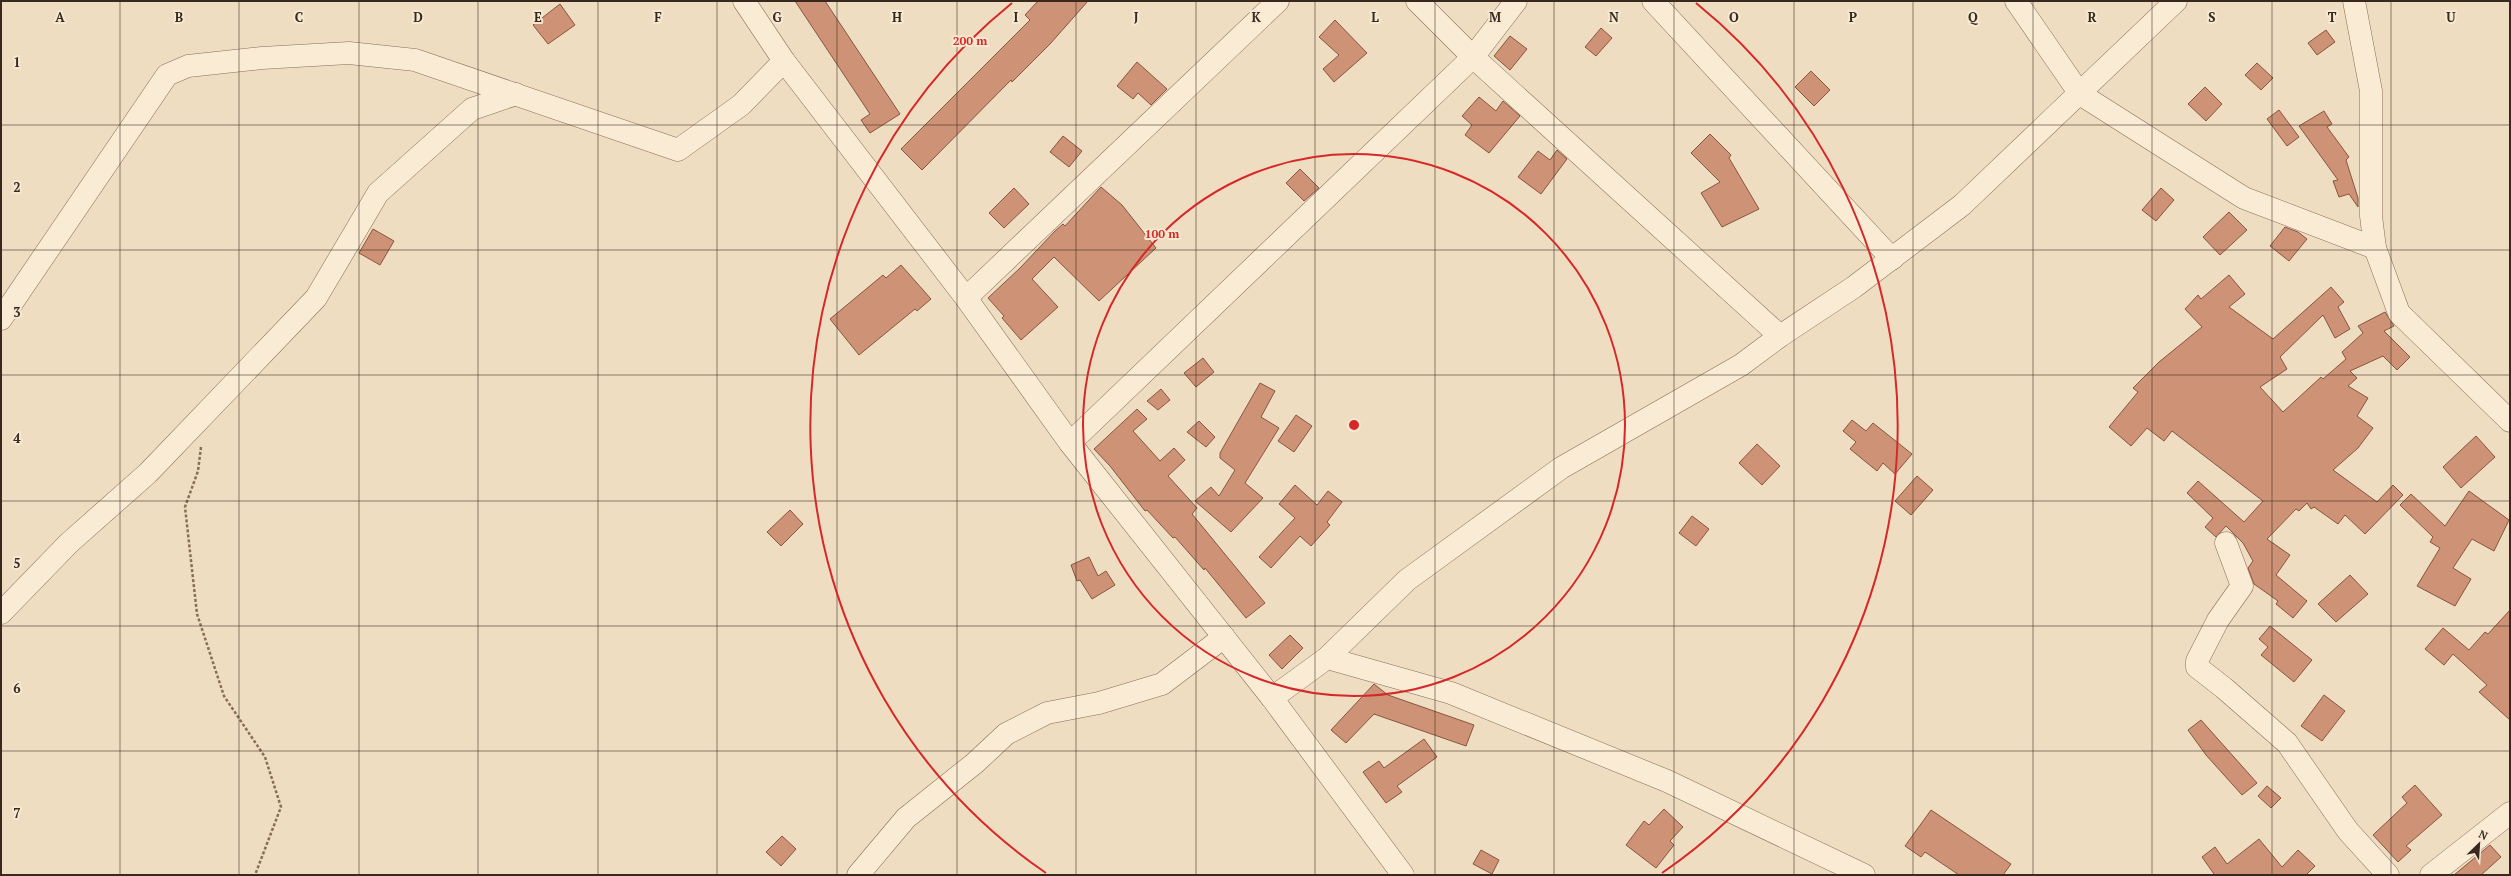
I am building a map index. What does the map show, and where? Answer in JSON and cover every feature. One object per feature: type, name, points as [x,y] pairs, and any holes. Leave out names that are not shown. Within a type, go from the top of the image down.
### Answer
[{"type":"street","points":[[744,1],[784,61],[966,298],[1070,443],[1272,698],[1403,875]]},
{"type":"street","points":[[966,298],[1278,1]]},
{"type":"street","points":[[1417,1],[1473,57],[1780,336]]},
{"type":"street","points":[[1070,443],[1473,57],[1516,1]]},
{"type":"street","points":[[1653,1],[1892,259]]},
{"type":"street","points":[[2016,1],[2080,94],[2244,198],[2375,248]]},
{"type":"street","points":[[1272,698],[1327,658],[1407,580],[1561,468],[1741,365],[1780,336],[1854,287],[1892,259],[1962,205],[2176,1]]},
{"type":"street","points":[[2354,1],[2371,91],[2371,216],[2375,248],[2399,313],[2510,421]]},
{"type":"street","points":[[1,319],[168,75],[175,70],[188,66],[262,58],[349,53],[415,60],[678,150],[741,105],[784,61]]},
{"type":"street","points":[[1,613],[69,543],[148,474],[316,298],[378,193],[472,109],[516,94]]},
{"type":"street","points":[[2226,543],[2242,586],[2218,620],[2198,661],[2197,668],[2224,688],[2287,743],[2348,831],[2388,875]]},
{"type":"street","points":[[858,875],[906,818],[975,763],[1006,734],[1047,713],[1099,703],[1162,684],[1224,638]]},
{"type":"street","points":[[1327,658],[1451,693],[1667,781],[1864,875]]},
{"type":"street","points":[[2431,875],[2510,813]]},
{"type":"path","points":[[202,442],[198,471],[185,507],[197,614],[224,696],[265,757],[281,807],[255,875]]},
{"type":"building","points":[[795,1],[825,1],[900,114],[870,133],[861,120],[870,114]]},
{"type":"building","points":[[1038,1],[1088,1],[1050,44],[1012,82],[1011,80],[922,170],[901,149],[1030,20],[1025,15]]},
{"type":"building","points":[[560,4],[575,25],[548,44],[533,25]]},
{"type":"building","points":[[1335,20],[1367,53],[1334,82],[1323,69],[1339,55],[1319,37]]},
{"type":"building","points":[[1601,28],[1612,38],[1596,56],[1585,47]]},
{"type":"building","points":[[2326,30],[2335,42],[2317,55],[2308,43]]},
{"type":"building","points":[[1510,36],[1527,49],[1510,70],[1494,56]]},
{"type":"building","points":[[1137,62],[1167,89],[1151,105],[1138,93],[1133,99],[1117,86]]},
{"type":"building","points":[[2257,63],[2273,78],[2261,90],[2245,75]]},
{"type":"building","points":[[1811,71],[1830,90],[1814,106],[1795,87]]},
{"type":"building","points":[[2205,87],[2222,104],[2206,121],[2188,104]]},
{"type":"building","points":[[1479,97],[1496,111],[1503,101],[1520,116],[1489,153],[1465,135],[1472,125],[1462,116]]},
{"type":"building","points":[[2279,110],[2299,137],[2287,146],[2267,119]]},
{"type":"building","points":[[2324,111],[2332,124],[2327,127],[2349,157],[2346,160],[2358,198],[2358,207],[2349,194],[2339,197],[2333,181],[2338,180],[2299,126]]},
{"type":"building","points":[[1710,134],[1731,155],[1729,158],[1759,209],[1722,227],[1701,193],[1720,182],[1691,153]]},
{"type":"building","points":[[1063,136],[1082,151],[1069,167],[1050,152]]},
{"type":"building","points":[[1557,150],[1567,159],[1541,194],[1518,177],[1538,151],[1550,160]]},
{"type":"building","points":[[1300,169],[1319,188],[1304,201],[1286,183]]},
{"type":"building","points":[[1101,187],[1122,205],[1156,248],[1099,301],[1054,257],[1032,279],[1058,307],[1021,340],[1002,318],[1004,316],[988,298],[1020,268],[1055,231],[1063,224],[1065,226]]},
{"type":"building","points":[[1014,188],[1029,204],[1004,228],[989,213]]},
{"type":"building","points":[[2161,188],[2174,200],[2156,221],[2142,210]]},
{"type":"building","points":[[2229,212],[2247,230],[2220,255],[2203,237]]},
{"type":"building","points":[[2285,227],[2298,232],[2307,239],[2289,261],[2270,246]]},
{"type":"building","points":[[373,229],[394,241],[380,265],[359,253]]},
{"type":"building","points":[[901,265],[931,299],[917,311],[915,309],[859,355],[830,319],[883,275],[886,278]]},
{"type":"building","points":[[2229,275],[2245,294],[2229,307],[2273,339],[2331,287],[2344,302],[2338,307],[2350,329],[2335,338],[2323,315],[2280,357],[2287,369],[2260,387],[2283,412],[2321,377],[2323,379],[2346,359],[2342,352],[2363,333],[2358,326],[2385,312],[2394,326],[2384,331],[2410,357],[2397,370],[2383,356],[2350,371],[2357,378],[2348,386],[2368,398],[2357,416],[2373,428],[2358,448],[2333,470],[2377,502],[2393,485],[2403,495],[2365,534],[2345,515],[2338,524],[2314,507],[2311,509],[2307,503],[2299,511],[2296,509],[2267,539],[2290,555],[2276,575],[2307,601],[2293,618],[2276,604],[2278,601],[2254,584],[2248,568],[2253,561],[2243,543],[2226,526],[2216,537],[2205,527],[2213,518],[2187,493],[2198,481],[2244,522],[2263,501],[2172,431],[2164,441],[2147,428],[2131,446],[2109,427],[2138,392],[2133,388],[2159,362],[2202,327],[2185,309],[2198,295],[2201,299]]},
{"type":"building","points":[[1203,358],[1214,372],[1196,387],[1184,373]]},
{"type":"building","points":[[1260,383],[1275,391],[1261,417],[1279,428],[1245,483],[1263,498],[1231,532],[1195,501],[1211,487],[1219,496],[1235,470],[1220,458],[1220,453]]},
{"type":"building","points":[[1161,389],[1170,400],[1158,410],[1147,401]]},
{"type":"building","points":[[1137,409],[1147,419],[1133,431],[1160,461],[1174,448],[1185,460],[1168,476],[1197,508],[1192,514],[1265,603],[1246,618],[1205,568],[1204,570],[1175,537],[1173,538],[1147,510],[1145,511],[1110,466],[1094,449]]},
{"type":"building","points":[[1296,415],[1312,426],[1294,452],[1278,441]]},
{"type":"building","points":[[1852,420],[1866,431],[1873,423],[1912,454],[1895,474],[1883,463],[1877,471],[1850,449],[1856,442],[1843,431]]},
{"type":"building","points":[[1199,421],[1215,437],[1206,447],[1187,432]]},
{"type":"building","points":[[2476,436],[2495,457],[2461,488],[2443,467]]},
{"type":"building","points":[[1757,444],[1780,466],[1762,485],[1739,463]]},
{"type":"building","points":[[1917,476],[1933,490],[1911,515],[1895,501]]},
{"type":"building","points":[[1295,485],[1317,505],[1328,491],[1342,502],[1327,522],[1330,525],[1311,546],[1300,536],[1271,568],[1259,557],[1295,518],[1279,504]]},
{"type":"building","points":[[2469,491],[2509,520],[2494,551],[2472,539],[2453,568],[2471,579],[2455,606],[2417,586],[2440,548],[2430,542],[2433,537],[2400,505],[2411,494],[2445,526]]},
{"type":"building","points":[[790,510],[803,524],[781,546],[767,532]]},
{"type":"building","points":[[1692,516],[1709,529],[1696,546],[1679,533]]},
{"type":"building","points":[[1089,557],[1098,576],[1106,571],[1115,585],[1092,599],[1080,580],[1077,581],[1071,565]]},
{"type":"building","points":[[2350,575],[2368,594],[2336,622],[2318,604]]},
{"type":"building","points":[[2510,610],[2510,720],[2479,692],[2487,685],[2453,654],[2444,665],[2425,649],[2443,628],[2469,650],[2485,632],[2488,634]]},
{"type":"building","points":[[2270,626],[2312,660],[2294,682],[2261,655],[2268,647],[2259,639]]},
{"type":"building","points":[[1290,635],[1303,648],[1282,669],[1269,655]]},
{"type":"building","points":[[1374,684],[1388,695],[1474,725],[1466,746],[1374,714],[1346,743],[1331,730]]},
{"type":"building","points":[[2324,695],[2345,711],[2322,741],[2301,726]]},
{"type":"building","points":[[2201,720],[2257,783],[2242,795],[2206,755],[2188,730]]},
{"type":"building","points":[[1424,739],[1437,757],[1397,786],[1402,792],[1386,803],[1363,772],[1379,761],[1384,768]]},
{"type":"building","points":[[2415,785],[2442,815],[2406,846],[2411,850],[2398,862],[2373,835],[2407,803],[2402,797]]},
{"type":"building","points":[[2267,786],[2281,798],[2271,808],[2258,796]]},
{"type":"building","points":[[1664,809],[1683,827],[1670,841],[1674,845],[1656,868],[1626,845],[1644,821],[1649,825]]},
{"type":"building","points":[[1931,810],[2011,864],[2003,875],[1959,875],[1925,852],[1921,857],[1905,846]]},
{"type":"building","points":[[782,836],[796,849],[781,866],[766,852]]},
{"type":"building","points":[[2259,839],[2282,867],[2298,850],[2315,866],[2306,875],[2212,875],[2214,874],[2202,857],[2215,847],[2227,864]]},
{"type":"building","points":[[2490,845],[2501,857],[2481,875],[2454,875]]},
{"type":"building","points":[[1481,850],[1499,860],[1492,874],[1473,864]]}]
